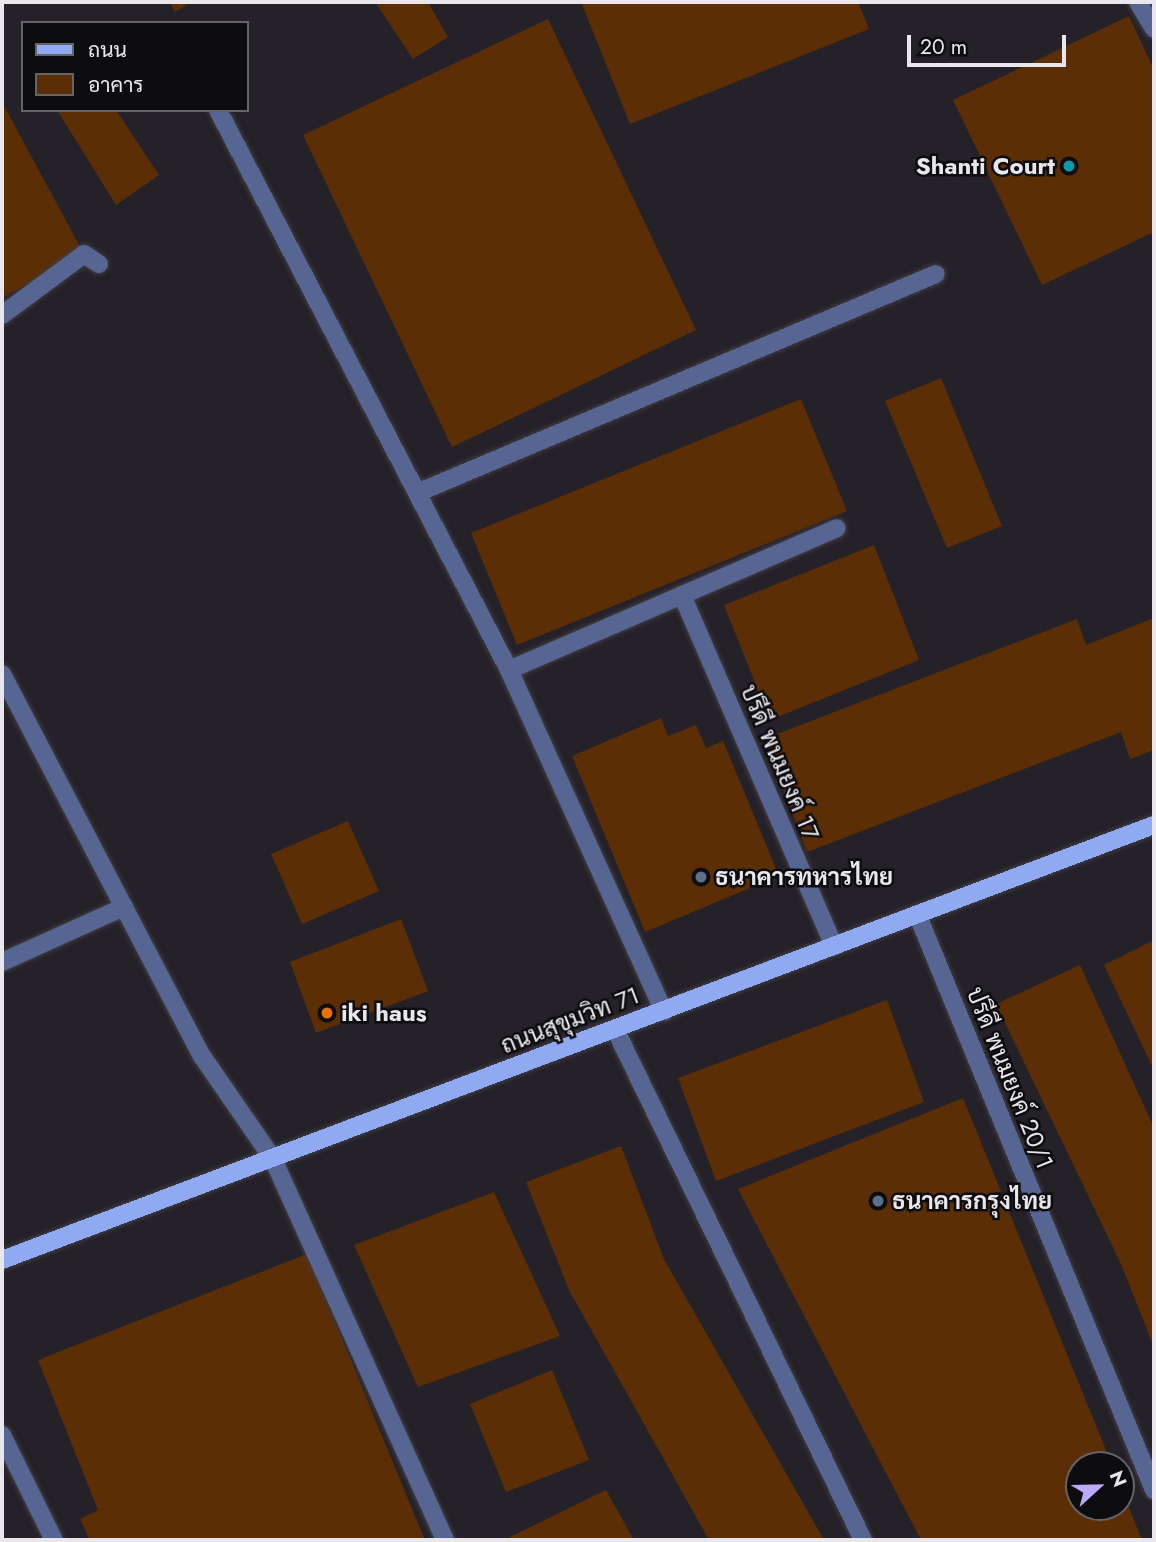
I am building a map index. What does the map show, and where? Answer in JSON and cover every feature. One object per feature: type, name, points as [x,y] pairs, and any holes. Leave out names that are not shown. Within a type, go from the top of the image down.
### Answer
[{"type":"main road","name":"ถนนสุขุมวิท 71","points":[[2,1260],[273,1160],[1154,825]]},
{"type":"street","points":[[1139,2],[1154,29]]},
{"type":"street","points":[[219,112],[509,670],[664,1011]]},
{"type":"street","points":[[2,315],[84,254],[99,264]]},
{"type":"street","points":[[417,493],[936,274]]},
{"type":"street","points":[[509,670],[837,528]]},
{"type":"street","name":"ปรีดี พนมยงค์ 17","points":[[682,595],[834,947]]},
{"type":"street","points":[[2,674],[201,1056],[273,1160],[445,1540]]},
{"type":"street","points":[[2,962],[124,907]]},
{"type":"street","name":"ปรีดี พนมยงค์ 20/1","points":[[918,916],[1154,1490]]},
{"type":"street","points":[[615,1030],[863,1540]]},
{"type":"street","points":[[2,1435],[54,1540]]},
{"type":"building","points":[[170,2],[191,2],[175,12]]},
{"type":"building","points":[[375,2],[428,2],[448,37],[413,59]]},
{"type":"building","points":[[581,2],[858,2],[869,29],[630,124]]},
{"type":"building","name":"Shanti Court","points":[[1129,16],[1154,70],[1154,232],[1042,285],[953,100]]},
{"type":"building","points":[[548,19],[696,330],[452,447],[303,135]]},
{"type":"building","points":[[2,102],[84,254],[2,298]]},
{"type":"building","points":[[58,112],[117,112],[159,175],[116,205]]},
{"type":"building","points":[[941,378],[1002,526],[947,548],[885,401]]},
{"type":"building","points":[[801,399],[847,511],[517,645],[471,533]]},
{"type":"building","points":[[874,545],[919,660],[770,720],[724,605]]},
{"type":"building","points":[[1154,618],[1154,750],[1130,759],[1121,732],[807,852],[764,739],[1077,619],[1086,645]]},
{"type":"building","points":[[661,718],[668,736],[696,725],[706,748],[723,741],[779,876],[645,932],[572,756]]},
{"type":"building","points":[[348,821],[379,891],[302,924],[271,854]]},
{"type":"building","points":[[401,919],[428,991],[316,1033],[290,962]]},
{"type":"building","points":[[1154,940],[1154,1070],[1104,965]]},
{"type":"building","points":[[1080,965],[1154,1128],[1154,1347],[1121,1264],[996,1004]]},
{"type":"building","points":[[887,1000],[924,1102],[716,1181],[678,1078]]},
{"type":"building","points":[[963,1098],[1106,1451],[1065,1451],[1065,1521],[1134,1521],[1142,1540],[921,1540],[738,1189]]},
{"type":"building","points":[[621,1146],[664,1259],[824,1540],[709,1540],[569,1290],[526,1182]]},
{"type":"building","points":[[494,1192],[560,1336],[418,1387],[354,1245]]},
{"type":"building","points":[[307,1254],[425,1540],[90,1540],[80,1519],[98,1510],[38,1360]]},
{"type":"building","points":[[552,1370],[589,1460],[506,1492],[470,1404]]},
{"type":"building","points":[[606,1490],[634,1540],[504,1540]]},
{"type":"place","name":"Shanti Court","points":[[1069,166]]},
{"type":"place","name":"ธนาคารทหารไทย","points":[[701,877]]},
{"type":"place","name":"iki haus","points":[[327,1013]]},
{"type":"place","name":"ธนาคารกรุงไทย","points":[[878,1201]]}]
